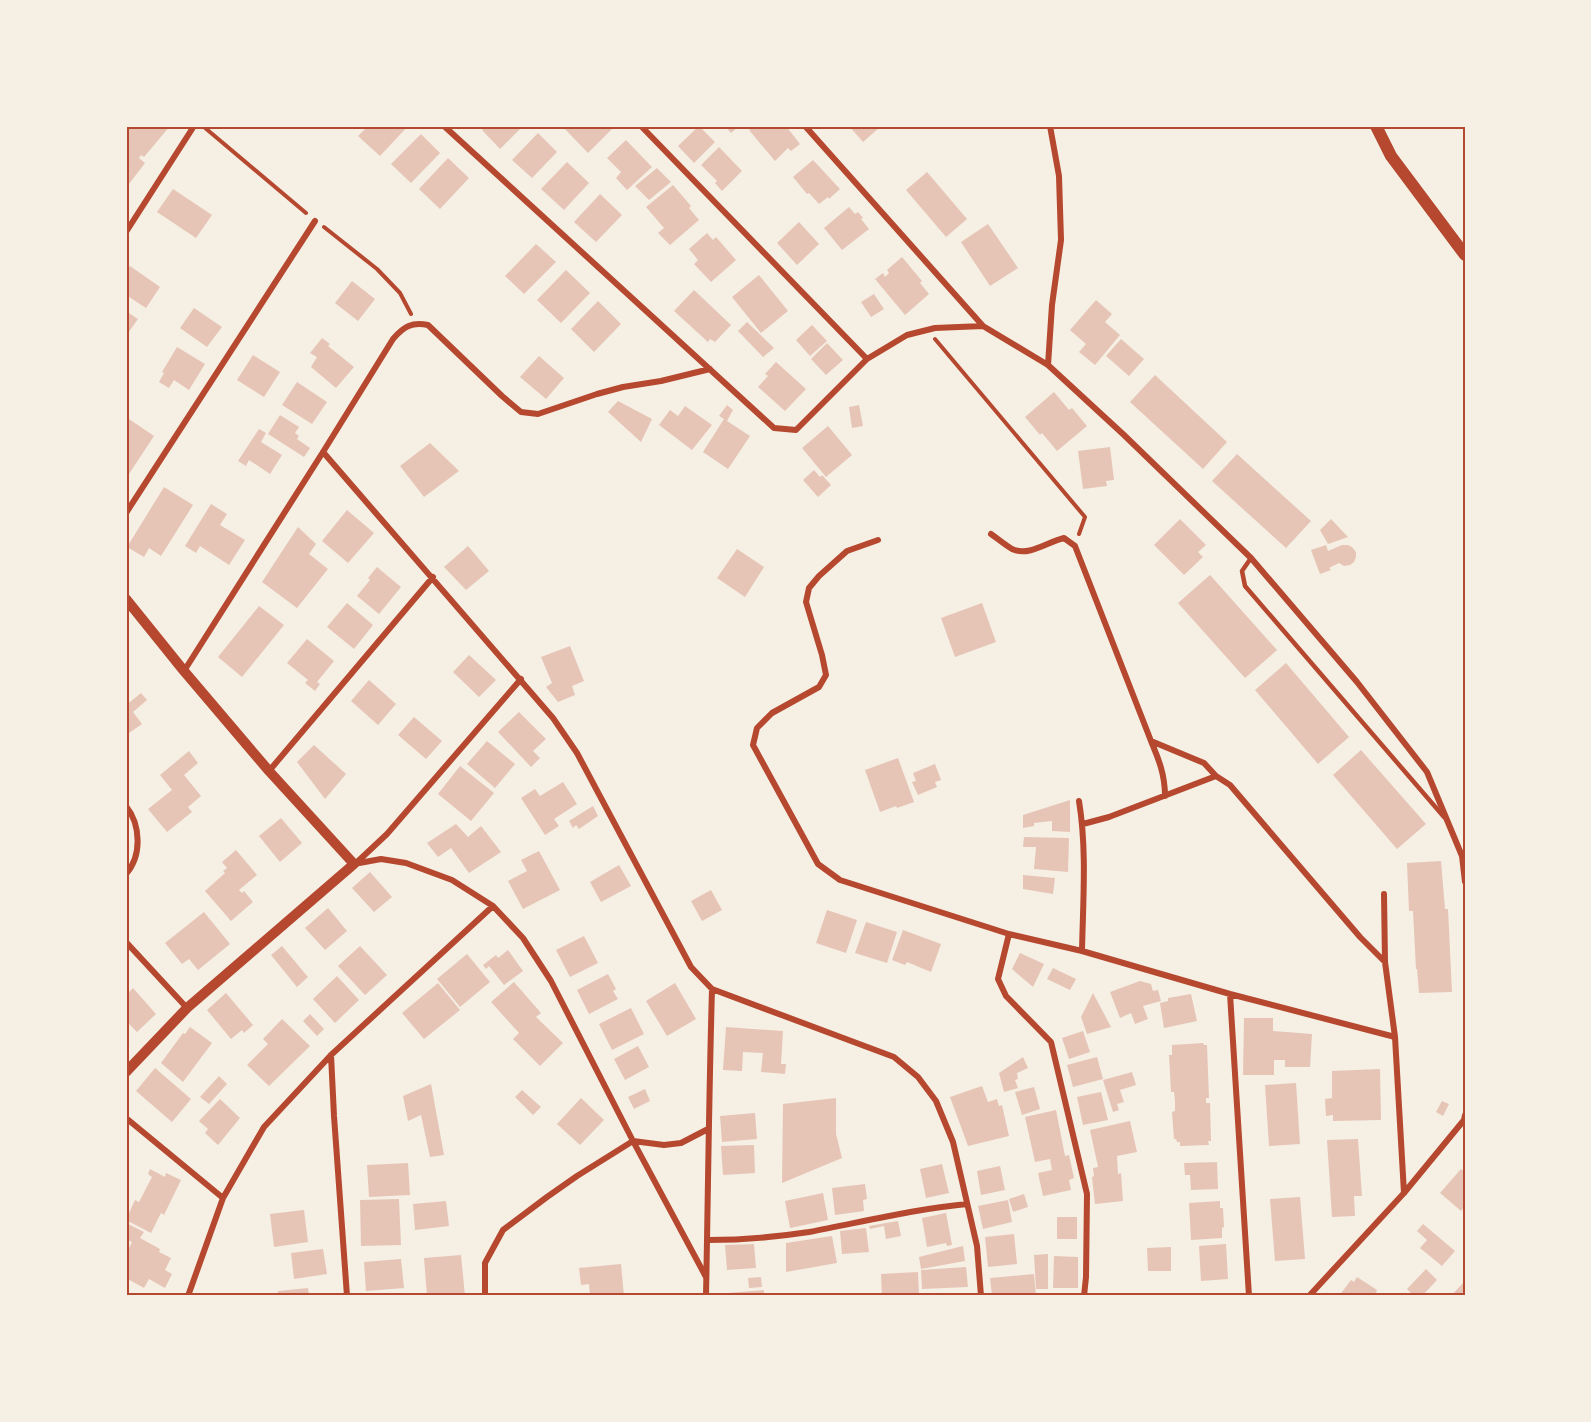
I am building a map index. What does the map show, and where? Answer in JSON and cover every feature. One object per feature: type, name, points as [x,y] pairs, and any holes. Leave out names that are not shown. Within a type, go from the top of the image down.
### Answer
[{"type":"main road","points":[[1376,126],[1391,156],[1465,255]]},
{"type":"street","points":[[126,232],[194,126]]},
{"type":"street","points":[[444,126],[774,428],[796,430],[867,359],[907,335],[934,328],[983,326]]},
{"type":"street","points":[[641,126],[867,359]]},
{"type":"street","points":[[805,126],[983,326],[1048,365],[1251,558],[1357,682],[1427,772],[1461,856],[1465,882]]},
{"type":"street","points":[[1048,365],[1052,305],[1061,240],[1059,176],[1050,126]]},
{"type":"street","points":[[126,513],[315,221]]},
{"type":"street","points":[[184,671],[399,331],[415,322],[428,325],[521,412],[538,414],[615,389],[710,369]]},
{"type":"street","points":[[323,452],[553,718],[578,753],[692,967],[712,989],[894,1057],[918,1077],[936,1101],[953,1142],[977,1246],[981,1296]]},
{"type":"street","points":[[991,534],[1013,549],[1021,551],[1030,551],[1064,538],[1075,546],[1163,769],[1165,796]]},
{"type":"street","points":[[878,540],[847,551],[809,588],[806,602],[826,675],[819,687],[772,713],[757,728],[753,745],[818,864],[840,880],[1009,934],[1082,951],[1230,994],[1395,1037]]},
{"type":"street","points":[[269,771],[433,577]]},
{"type":"street","points":[[126,599],[269,771],[354,864]]},
{"type":"street","points":[[126,1072],[188,1008],[387,834],[521,680]]},
{"type":"street","points":[[1151,741],[1204,763],[1216,776],[1230,785],[1360,937],[1385,962]]},
{"type":"street","points":[[1083,824],[1109,817],[1216,776]]},
{"type":"street","points":[[1079,801],[1083,824],[1084,866],[1082,951]]},
{"type":"street","points":[[126,806],[132,814],[139,845],[131,869],[126,874]]},
{"type":"street","points":[[354,864],[381,859],[406,863],[452,880],[493,906],[523,938],[551,981],[706,1277]]},
{"type":"street","points":[[1384,894],[1385,962],[1395,1037],[1404,1193]]},
{"type":"street","points":[[188,1296],[223,1198],[264,1127],[331,1055],[493,906]]},
{"type":"street","points":[[1009,934],[998,979],[1006,996],[1051,1042],[1087,1194],[1084,1296]]},
{"type":"street","points":[[126,942],[188,1008]]},
{"type":"street","points":[[706,1296],[712,989]]},
{"type":"street","points":[[1230,994],[1249,1296]]},
{"type":"street","points":[[331,1055],[347,1296]]},
{"type":"street","points":[[1309,1296],[1404,1193],[1464,1120],[1465,1115]]},
{"type":"street","points":[[126,1118],[223,1198]]},
{"type":"street","points":[[485,1296],[484,1263],[503,1230],[577,1176],[633,1141],[664,1145],[681,1143],[708,1129]]},
{"type":"street","points":[[708,1240],[733,1240],[807,1232],[967,1204]]},
{"type":"lane","points":[[1251,558],[1242,571],[1245,586],[1447,819]]},
{"type":"path","points":[[202,126],[315,221],[377,269],[400,294],[415,322]]},
{"type":"path","points":[[927,330],[1084,517],[1075,546]]},
{"type":"building","points":[[126,126],[170,126],[144,157],[141,155],[139,158],[145,163],[126,188]]},
{"type":"building","points":[[368,126],[408,126],[380,156],[358,136]]},
{"type":"building","points":[[486,126],[523,126],[500,149],[482,130]]},
{"type":"building","points":[[562,126],[615,126],[588,153]]},
{"type":"building","points":[[699,126],[715,142],[694,163],[678,146]]},
{"type":"building","points":[[725,126],[739,126],[731,133]]},
{"type":"building","points":[[755,126],[786,126],[800,144],[791,151],[788,148],[775,161],[749,130]]},
{"type":"building","points":[[849,126],[881,126],[863,142]]},
{"type":"building","points":[[538,133],[557,152],[532,178],[512,160]]},
{"type":"building","points":[[421,134],[440,153],[411,183],[391,164]]},
{"type":"building","points":[[626,140],[652,167],[627,190],[616,178],[621,172],[607,158]]},
{"type":"building","points":[[719,147],[742,171],[722,191],[715,183],[717,181],[701,165]]},
{"type":"building","points":[[448,158],[469,178],[440,209],[419,189]]},
{"type":"building","points":[[813,160],[840,189],[819,204],[793,177]]},
{"type":"building","points":[[567,162],[589,183],[564,210],[541,189]]},
{"type":"building","points":[[657,168],[671,182],[649,200],[635,186]]},
{"type":"building","points":[[927,172],[967,219],[946,237],[906,190]]},
{"type":"building","points":[[673,185],[691,206],[689,208],[699,220],[670,245],[658,233],[664,228],[646,207]]},
{"type":"building","points":[[173,189],[212,215],[196,238],[157,212]]},
{"type":"building","points":[[600,194],[622,215],[596,242],[574,222]]},
{"type":"building","points":[[849,207],[855,214],[858,212],[869,229],[842,250],[824,228]]},
{"type":"building","points":[[799,222],[819,244],[797,265],[777,243]]},
{"type":"building","points":[[988,224],[1018,268],[990,286],[961,242]]},
{"type":"building","points":[[707,233],[713,240],[716,237],[736,260],[711,282],[694,264],[698,260],[689,249]]},
{"type":"building","points":[[536,244],[556,262],[524,294],[505,276]]},
{"type":"building","points":[[902,257],[922,281],[920,283],[929,294],[905,315],[875,279],[883,273],[885,277],[889,273],[887,270]]},
{"type":"building","points":[[130,266],[160,287],[146,308],[126,295],[126,271]]},
{"type":"building","points":[[566,270],[590,293],[561,323],[537,300]]},
{"type":"building","points":[[759,275],[788,311],[761,333],[732,297]]},
{"type":"building","points":[[352,281],[375,299],[358,321],[335,303]]},
{"type":"building","points":[[694,290],[731,325],[715,342],[710,339],[708,342],[674,311]]},
{"type":"building","points":[[874,294],[884,309],[871,317],[861,302]]},
{"type":"building","points":[[1096,300],[1112,314],[1105,322],[1120,335],[1095,365],[1079,352],[1086,344],[1070,330]]},
{"type":"building","points":[[598,301],[621,324],[594,352],[571,329]]},
{"type":"building","points":[[194,308],[222,327],[207,347],[180,328]]},
{"type":"building","points":[[126,311],[138,319],[126,336]]},
{"type":"building","points":[[747,322],[774,348],[763,357],[738,331]]},
{"type":"building","points":[[812,325],[827,341],[810,356],[796,340]]},
{"type":"building","points":[[322,338],[330,344],[328,346],[354,367],[336,388],[311,367],[317,357],[310,353]]},
{"type":"building","points":[[1121,339],[1144,359],[1129,376],[1106,356]]},
{"type":"building","points":[[827,343],[843,360],[826,375],[811,359]]},
{"type":"building","points":[[177,347],[205,364],[189,390],[174,380],[169,388],[159,382],[164,373],[162,372]]},
{"type":"building","points":[[253,355],[280,372],[264,397],[237,380]]},
{"type":"building","points":[[539,356],[564,378],[546,399],[520,377]]},
{"type":"building","points":[[776,362],[806,389],[785,411],[758,387],[768,376],[765,374]]},
{"type":"building","points":[[1155,375],[1227,442],[1203,469],[1130,402]]},
{"type":"building","points":[[297,382],[327,402],[312,424],[282,405]]},
{"type":"building","points":[[1054,392],[1087,426],[1057,451],[1025,417]]},
{"type":"building","points":[[618,401],[652,419],[641,442],[608,412]]},
{"type":"building","points":[[727,405],[733,410],[727,421],[750,436],[728,469],[703,452],[724,419],[719,416]]},
{"type":"building","points":[[859,405],[863,426],[852,428],[849,407]]},
{"type":"building","points":[[685,406],[712,425],[692,450],[659,425],[670,410],[678,416]]},
{"type":"building","points":[[280,415],[299,427],[295,433],[299,436],[297,439],[310,448],[304,457],[268,434]]},
{"type":"building","points":[[126,417],[154,436],[129,474],[126,472]]},
{"type":"building","points":[[828,426],[852,455],[826,477],[802,448]]},
{"type":"building","points":[[259,429],[266,433],[261,442],[282,455],[270,474],[249,460],[246,466],[238,461]]},
{"type":"building","points":[[430,443],[459,471],[424,497],[400,466]]},
{"type":"building","points":[[1110,447],[1114,480],[1106,481],[1107,486],[1083,489],[1078,451]]},
{"type":"building","points":[[1237,454],[1311,521],[1286,548],[1212,481]]},
{"type":"building","points":[[814,470],[831,485],[818,497],[803,480]]},
{"type":"building","points":[[164,487],[193,505],[161,556],[149,548],[144,557],[127,547]]},
{"type":"building","points":[[211,504],[227,514],[220,525],[245,540],[229,565],[200,546],[196,553],[185,546]]},
{"type":"building","points":[[347,510],[374,533],[348,563],[322,541]]},
{"type":"building","points":[[1180,519],[1206,545],[1198,552],[1203,557],[1184,575],[1154,545]]},
{"type":"building","points":[[1331,519],[1348,537],[1328,544],[1320,530]]},
{"type":"building","points":[[298,527],[316,544],[309,554],[328,569],[297,608],[262,582]]},
{"type":"building","points":[[1326,545],[1328,551],[1342,545],[1352,547],[1356,552],[1354,562],[1344,566],[1339,563],[1329,568],[1331,570],[1320,574],[1311,550]]},
{"type":"building","points":[[468,546],[489,571],[466,590],[444,567]]},
{"type":"building","points":[[737,549],[764,567],[745,597],[717,578]]},
{"type":"building","points":[[377,567],[401,587],[379,614],[357,596]]},
{"type":"building","points":[[1210,575],[1277,650],[1245,678],[1178,603]]},
{"type":"building","points":[[347,603],[373,625],[354,649],[327,627]]},
{"type":"building","points":[[982,603],[996,642],[955,657],[941,618]]},
{"type":"building","points":[[259,606],[284,625],[242,677],[218,657]]},
{"type":"building","points":[[307,639],[334,661],[317,682],[320,684],[315,691],[305,683],[308,680],[287,663]]},
{"type":"building","points":[[570,646],[584,681],[572,686],[575,695],[558,702],[546,687],[552,683],[541,657]]},
{"type":"building","points":[[469,655],[496,680],[479,697],[453,672]]},
{"type":"building","points":[[1286,663],[1349,737],[1318,764],[1255,690]]},
{"type":"building","points":[[369,680],[396,704],[378,725],[351,701]]},
{"type":"building","points":[[141,693],[147,700],[133,712],[142,724],[129,733],[126,728],[126,705]]},
{"type":"building","points":[[519,712],[546,739],[533,751],[540,758],[531,767],[498,732]]},
{"type":"building","points":[[414,717],[442,741],[426,759],[398,735]]},
{"type":"building","points":[[487,741],[515,764],[495,788],[467,764]]},
{"type":"building","points":[[314,745],[346,774],[325,799],[297,762]]},
{"type":"building","points":[[1361,750],[1426,824],[1397,849],[1333,775]]},
{"type":"building","points":[[189,751],[198,763],[184,775],[201,796],[188,807],[192,812],[167,832],[148,809],[172,790],[160,775]]},
{"type":"building","points":[[898,758],[914,802],[880,812],[865,770]]},
{"type":"building","points":[[935,764],[941,780],[935,782],[937,787],[918,795],[912,782],[916,781],[913,773]]},
{"type":"building","points":[[460,766],[494,793],[471,821],[438,794]]},
{"type":"building","points":[[563,782],[577,804],[554,819],[559,826],[545,835],[521,798],[535,789],[540,796]]},
{"type":"building","points":[[1070,800],[1070,832],[1052,831],[1052,821],[1034,823],[1034,826],[1023,828],[1023,815]]},
{"type":"building","points":[[593,806],[598,816],[579,829],[576,825],[573,828],[569,821]]},
{"type":"building","points":[[281,818],[302,843],[280,862],[259,836]]},
{"type":"building","points":[[456,824],[468,837],[481,826],[501,852],[469,873],[451,848],[438,857],[427,843]]},
{"type":"building","points":[[1024,837],[1069,838],[1068,872],[1034,869],[1036,847],[1023,847]]},
{"type":"building","points":[[236,850],[257,875],[239,890],[242,893],[244,891],[253,902],[231,921],[205,891],[225,873],[223,871],[227,868],[222,862]]},
{"type":"building","points":[[539,851],[560,890],[523,909],[508,881],[527,871],[521,860]]},
{"type":"building","points":[[1441,861],[1445,909],[1448,909],[1452,992],[1419,993],[1413,911],[1409,911],[1407,863]]},
{"type":"building","points":[[619,865],[631,886],[601,902],[590,882]]},
{"type":"building","points":[[370,872],[392,897],[374,912],[352,888]]},
{"type":"building","points":[[1023,875],[1055,878],[1053,894],[1023,889]]},
{"type":"building","points":[[711,890],[722,910],[702,921],[691,901]]},
{"type":"building","points":[[328,908],[347,931],[325,950],[305,928]]},
{"type":"building","points":[[827,910],[857,920],[846,953],[816,943]]},
{"type":"building","points":[[204,912],[230,944],[198,970],[189,959],[182,964],[165,943]]},
{"type":"building","points":[[866,922],[897,932],[887,963],[855,953]]},
{"type":"building","points":[[903,930],[941,944],[931,972],[907,962],[905,965],[892,960]]},
{"type":"building","points":[[584,936],[598,963],[570,977],[556,950]]},
{"type":"building","points":[[282,946],[308,977],[297,987],[271,955]]},
{"type":"building","points":[[360,946],[387,975],[365,995],[338,966]]},
{"type":"building","points":[[508,950],[523,971],[504,985],[489,966],[486,969],[483,965],[496,955],[498,958]]},
{"type":"building","points":[[1020,953],[1044,964],[1033,987],[1012,969]]},
{"type":"building","points":[[467,954],[490,982],[460,1007],[437,979]]},
{"type":"building","points":[[1053,968],[1076,979],[1070,990],[1047,979]]},
{"type":"building","points":[[608,974],[616,989],[613,991],[618,999],[589,1014],[577,990]]},
{"type":"building","points":[[337,976],[359,1000],[335,1023],[313,999]]},
{"type":"building","points":[[1140,981],[1151,984],[1153,991],[1158,990],[1161,1001],[1143,1006],[1148,1019],[1135,1024],[1131,1013],[1120,1018],[1110,992]]},
{"type":"building","points":[[514,982],[541,1013],[536,1017],[563,1043],[540,1066],[513,1039],[519,1033],[491,1002]]},
{"type":"building","points":[[438,983],[460,1010],[424,1039],[402,1013]]},
{"type":"building","points":[[675,983],[696,1019],[667,1036],[646,1001]]},
{"type":"building","points":[[133,988],[156,1014],[137,1032],[126,1021],[126,995]]},
{"type":"building","points":[[226,993],[253,1025],[244,1033],[242,1030],[231,1039],[207,1010]]},
{"type":"building","points":[[1093,993],[1111,1027],[1087,1034],[1081,1017]]},
{"type":"building","points":[[1191,994],[1197,1021],[1164,1028],[1160,1003],[1168,1001],[1168,998]]},
{"type":"building","points":[[631,1008],[644,1034],[612,1050],[599,1024]]},
{"type":"building","points":[[310,1014],[324,1029],[317,1036],[303,1021]]},
{"type":"building","points":[[1244,1018],[1273,1018],[1273,1031],[1312,1034],[1310,1067],[1285,1067],[1285,1060],[1274,1060],[1274,1075],[1243,1075]]},
{"type":"building","points":[[282,1019],[310,1046],[269,1086],[247,1065],[268,1044],[263,1039]]},
{"type":"building","points":[[190,1027],[212,1043],[183,1082],[161,1063]]},
{"type":"building","points":[[726,1027],[783,1031],[781,1064],[786,1064],[785,1074],[761,1072],[763,1053],[743,1052],[742,1071],[723,1070]]},
{"type":"building","points":[[1083,1031],[1090,1052],[1069,1059],[1062,1038]]},
{"type":"building","points":[[1203,1043],[1207,1045],[1209,1098],[1206,1098],[1206,1103],[1210,1103],[1211,1141],[1208,1141],[1209,1145],[1180,1146],[1180,1142],[1174,1139],[1172,1112],[1175,1111],[1175,1101],[1174,1092],[1171,1092],[1169,1055],[1172,1055],[1172,1045]]},
{"type":"building","points":[[638,1046],[649,1067],[625,1080],[614,1059]]},
{"type":"building","points":[[1023,1057],[1028,1068],[1017,1073],[1018,1079],[1015,1080],[1018,1088],[1004,1092],[999,1073]]},
{"type":"building","points":[[1097,1057],[1103,1079],[1073,1087],[1067,1065]]},
{"type":"building","points":[[155,1068],[191,1099],[172,1122],[136,1091]]},
{"type":"building","points":[[1380,1069],[1381,1120],[1333,1121],[1333,1115],[1326,1116],[1325,1099],[1332,1098],[1332,1071]]},
{"type":"building","points":[[1132,1072],[1136,1085],[1120,1090],[1124,1102],[1117,1104],[1119,1110],[1113,1112],[1103,1080]]},
{"type":"building","points":[[219,1076],[227,1084],[209,1104],[200,1097]]},
{"type":"building","points":[[1296,1083],[1300,1144],[1269,1146],[1265,1085]]},
{"type":"building","points":[[431,1084],[444,1155],[430,1157],[421,1115],[408,1121],[403,1096]]},
{"type":"building","points":[[982,1086],[988,1102],[997,1099],[999,1106],[1002,1105],[1009,1136],[968,1146],[950,1097]]},
{"type":"building","points":[[1034,1087],[1040,1109],[1022,1115],[1015,1092]]},
{"type":"building","points":[[645,1089],[650,1101],[634,1109],[628,1097]]},
{"type":"building","points":[[522,1090],[541,1107],[533,1115],[515,1097]]},
{"type":"building","points":[[1101,1092],[1108,1120],[1083,1125],[1077,1097]]},
{"type":"building","points":[[581,1098],[604,1120],[580,1145],[557,1124]]},
{"type":"building","points":[[836,1098],[836,1134],[842,1158],[782,1183],[783,1104]]},
{"type":"building","points":[[220,1099],[240,1118],[218,1145],[205,1133],[208,1129],[199,1121]]},
{"type":"building","points":[[1442,1101],[1449,1104],[1443,1116],[1436,1112]]},
{"type":"building","points":[[1056,1110],[1065,1156],[1069,1155],[1074,1178],[1069,1180],[1071,1190],[1043,1196],[1038,1173],[1052,1170],[1050,1159],[1035,1162],[1025,1117]]},
{"type":"building","points":[[755,1113],[757,1139],[722,1142],[720,1116]]},
{"type":"building","points":[[1130,1121],[1137,1152],[1117,1156],[1123,1201],[1095,1204],[1092,1177],[1094,1176],[1093,1168],[1098,1167],[1090,1130]]},
{"type":"building","points":[[1358,1139],[1362,1196],[1354,1196],[1355,1216],[1332,1217],[1327,1140]]},
{"type":"building","points":[[754,1145],[755,1173],[723,1175],[721,1146]]},
{"type":"building","points":[[1217,1162],[1218,1189],[1191,1190],[1190,1175],[1185,1175],[1184,1163]]},
{"type":"building","points":[[408,1163],[410,1195],[369,1197],[367,1165]]},
{"type":"building","points":[[942,1164],[949,1193],[926,1198],[920,1169]]},
{"type":"building","points":[[1000,1166],[1005,1190],[981,1195],[977,1171]]},
{"type":"building","points":[[150,1169],[165,1177],[166,1173],[181,1180],[164,1215],[161,1213],[151,1233],[126,1220],[135,1200],[139,1202],[152,1177],[148,1174]]},
{"type":"building","points":[[1461,1169],[1465,1172],[1465,1206],[1461,1211],[1440,1193]]},
{"type":"building","points":[[865,1184],[867,1199],[863,1200],[864,1211],[835,1215],[832,1188]]},
{"type":"building","points":[[823,1193],[828,1220],[790,1228],[785,1201]]},
{"type":"building","points":[[1024,1194],[1028,1207],[1013,1212],[1009,1199]]},
{"type":"building","points":[[1300,1197],[1305,1259],[1275,1261],[1270,1199]]},
{"type":"building","points":[[399,1199],[401,1245],[361,1246],[360,1200]]},
{"type":"building","points":[[1008,1200],[1012,1222],[983,1229],[978,1206]]},
{"type":"building","points":[[446,1201],[449,1226],[415,1230],[413,1204]]},
{"type":"building","points":[[1220,1201],[1220,1208],[1223,1208],[1222,1238],[1191,1240],[1189,1203]]},
{"type":"building","points":[[304,1210],[308,1242],[274,1247],[270,1214]]},
{"type":"building","points":[[946,1213],[952,1245],[947,1246],[946,1243],[927,1247],[922,1218]]},
{"type":"building","points":[[1057,1217],[1077,1217],[1077,1239],[1057,1239]]},
{"type":"building","points":[[898,1221],[901,1236],[886,1239],[884,1226],[870,1229],[869,1226]]},
{"type":"building","points":[[126,1223],[144,1232],[140,1238],[171,1258],[165,1270],[172,1274],[165,1288],[149,1279],[144,1288],[126,1278],[126,1254],[132,1242],[126,1239]]},
{"type":"building","points":[[1423,1224],[1455,1251],[1442,1266],[1420,1248],[1427,1240],[1417,1231]]},
{"type":"building","points":[[866,1228],[869,1252],[842,1254],[840,1231]]},
{"type":"building","points":[[1014,1234],[1017,1264],[988,1267],[985,1237]]},
{"type":"building","points":[[832,1236],[837,1263],[786,1272],[786,1243]]},
{"type":"building","points":[[754,1244],[756,1268],[727,1270],[725,1245]]},
{"type":"building","points":[[1226,1244],[1228,1279],[1201,1281],[1199,1246]]},
{"type":"building","points":[[963,1246],[965,1261],[921,1269],[919,1257]]},
{"type":"building","points":[[1171,1247],[1171,1271],[1148,1271],[1147,1248]]},
{"type":"building","points":[[323,1249],[327,1274],[294,1279],[291,1253]]},
{"type":"building","points":[[1048,1254],[1048,1289],[1036,1289],[1034,1255]]},
{"type":"building","points":[[461,1255],[465,1296],[427,1296],[424,1258]]},
{"type":"building","points":[[1054,1256],[1078,1257],[1078,1288],[1053,1288]]},
{"type":"building","points":[[401,1259],[404,1288],[366,1291],[364,1262]]},
{"type":"building","points":[[621,1264],[624,1296],[590,1296],[589,1284],[581,1285],[579,1268]]},
{"type":"building","points":[[966,1267],[968,1287],[922,1289],[921,1270]]},
{"type":"building","points":[[1426,1269],[1437,1280],[1422,1296],[1414,1296],[1407,1289]]},
{"type":"building","points":[[918,1272],[919,1296],[882,1296],[881,1274]]},
{"type":"building","points":[[1034,1274],[1036,1296],[992,1296],[990,1278]]},
{"type":"building","points":[[761,1277],[762,1287],[749,1288],[748,1278]]},
{"type":"building","points":[[1357,1277],[1382,1296],[1339,1296],[1351,1280],[1354,1282]]},
{"type":"building","points":[[1463,1283],[1465,1284],[1465,1296],[1451,1296]]},
{"type":"building","points":[[308,1288],[309,1296],[278,1296],[278,1291]]},
{"type":"building","points":[[764,1290],[764,1296],[728,1296],[728,1293]]}]
